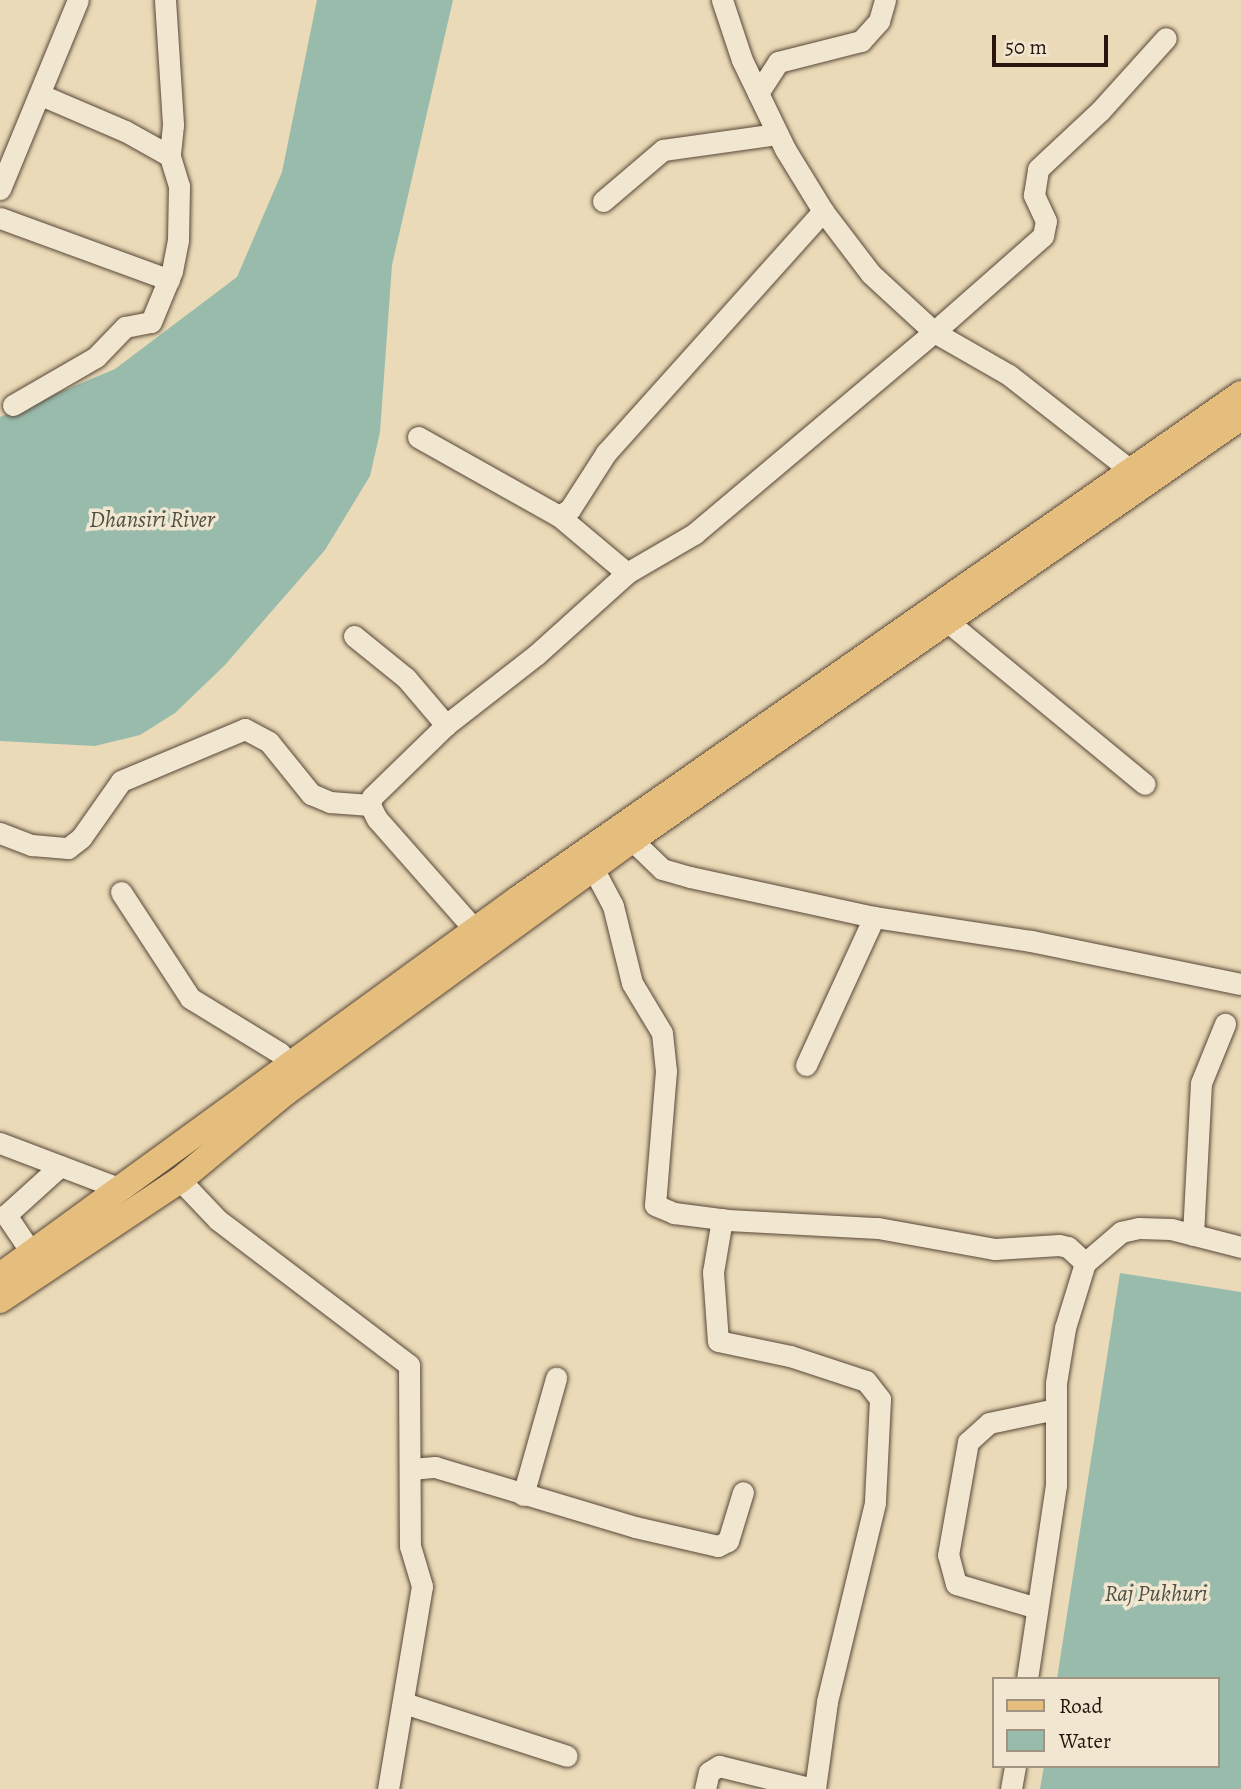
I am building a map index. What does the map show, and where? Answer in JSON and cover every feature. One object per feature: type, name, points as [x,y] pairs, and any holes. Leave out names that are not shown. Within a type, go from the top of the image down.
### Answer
[{"type":"main road","points":[[0,1276],[116,1187],[475,930],[1241,394]]},
{"type":"main road","points":[[0,1300],[180,1180],[286,1092],[595,872],[632,840],[1241,416]]},
{"type":"street","points":[[0,189],[78,0]]},
{"type":"street","points":[[13,405],[96,357],[125,327],[147,326],[169,280],[178,240],[179,186],[170,156],[173,125],[165,0]]},
{"type":"street","points":[[722,0],[777,134],[822,211],[871,274],[934,332],[1009,375],[1130,470]]},
{"type":"street","points":[[758,93],[778,62],[861,41],[879,21],[885,0]]},
{"type":"street","points":[[370,805],[379,790],[446,725],[537,655],[627,573],[694,534],[934,332],[1043,236],[1046,221],[1034,195],[1038,169],[1100,111],[1167,38]]},
{"type":"street","points":[[41,95],[125,131],[170,156]]},
{"type":"street","points":[[603,201],[663,150],[777,134]]},
{"type":"street","points":[[559,516],[570,509],[606,453],[822,211]]},
{"type":"street","points":[[0,218],[169,280]]},
{"type":"street","points":[[418,437],[559,516],[627,573]]},
{"type":"street","points":[[947,621],[1145,784]]},
{"type":"street","points":[[354,636],[405,678],[446,725]]},
{"type":"street","points":[[0,833],[32,845],[68,848],[81,838],[121,781],[245,729],[269,743],[311,794],[330,802],[370,805]]},
{"type":"street","points":[[370,805],[377,819],[475,930]]},
{"type":"street","points":[[632,840],[662,869],[874,917],[1031,941],[1241,984]]},
{"type":"street","points":[[595,872],[613,906],[632,983],[662,1032],[666,1071],[652,1199],[655,1205],[674,1213],[722,1219],[878,1228],[995,1249],[1059,1245],[1068,1247],[1085,1263]]},
{"type":"street","points":[[121,892],[190,998],[280,1053],[289,1064]]},
{"type":"street","points":[[806,1066],[874,917]]},
{"type":"street","points":[[1194,1234],[1201,1083],[1225,1024]]},
{"type":"street","points":[[0,1143],[116,1187]]},
{"type":"street","points":[[31,1252],[6,1215],[60,1166]]},
{"type":"street","points":[[180,1180],[218,1220],[402,1356],[411,1375],[410,1546],[422,1587],[388,1789]]},
{"type":"street","points":[[705,1789],[709,1772],[719,1766],[814,1789],[827,1702],[875,1503],[880,1399],[866,1381],[790,1356],[718,1341],[713,1272],[722,1219]]},
{"type":"street","points":[[1027,1677],[1056,1485],[1056,1409],[1065,1328],[1085,1263],[1121,1232],[1171,1228],[1241,1247]]},
{"type":"street","points":[[523,1495],[556,1378]]},
{"type":"street","points":[[1037,1608],[956,1584],[948,1555],[968,1442],[989,1423],[1056,1409]]},
{"type":"street","points":[[411,1469],[435,1467],[523,1495],[718,1546],[728,1541],[743,1492]]},
{"type":"street","points":[[404,1703],[567,1756]]},
{"type":"street","points":[[1011,1789],[1015,1768]]},
{"type":"water","name":"Dhansiri River","points":[[317,0],[453,0],[392,265],[380,432],[370,476],[325,550],[224,666],[175,713],[140,735],[95,746],[0,741],[0,417],[115,369],[237,277],[282,172]]},
{"type":"water","name":"Raj Pukhuri","points":[[1120,1273],[1241,1292],[1241,1789],[1040,1789],[1044,1768],[1220,1768],[1220,1677],[1057,1677]]}]
